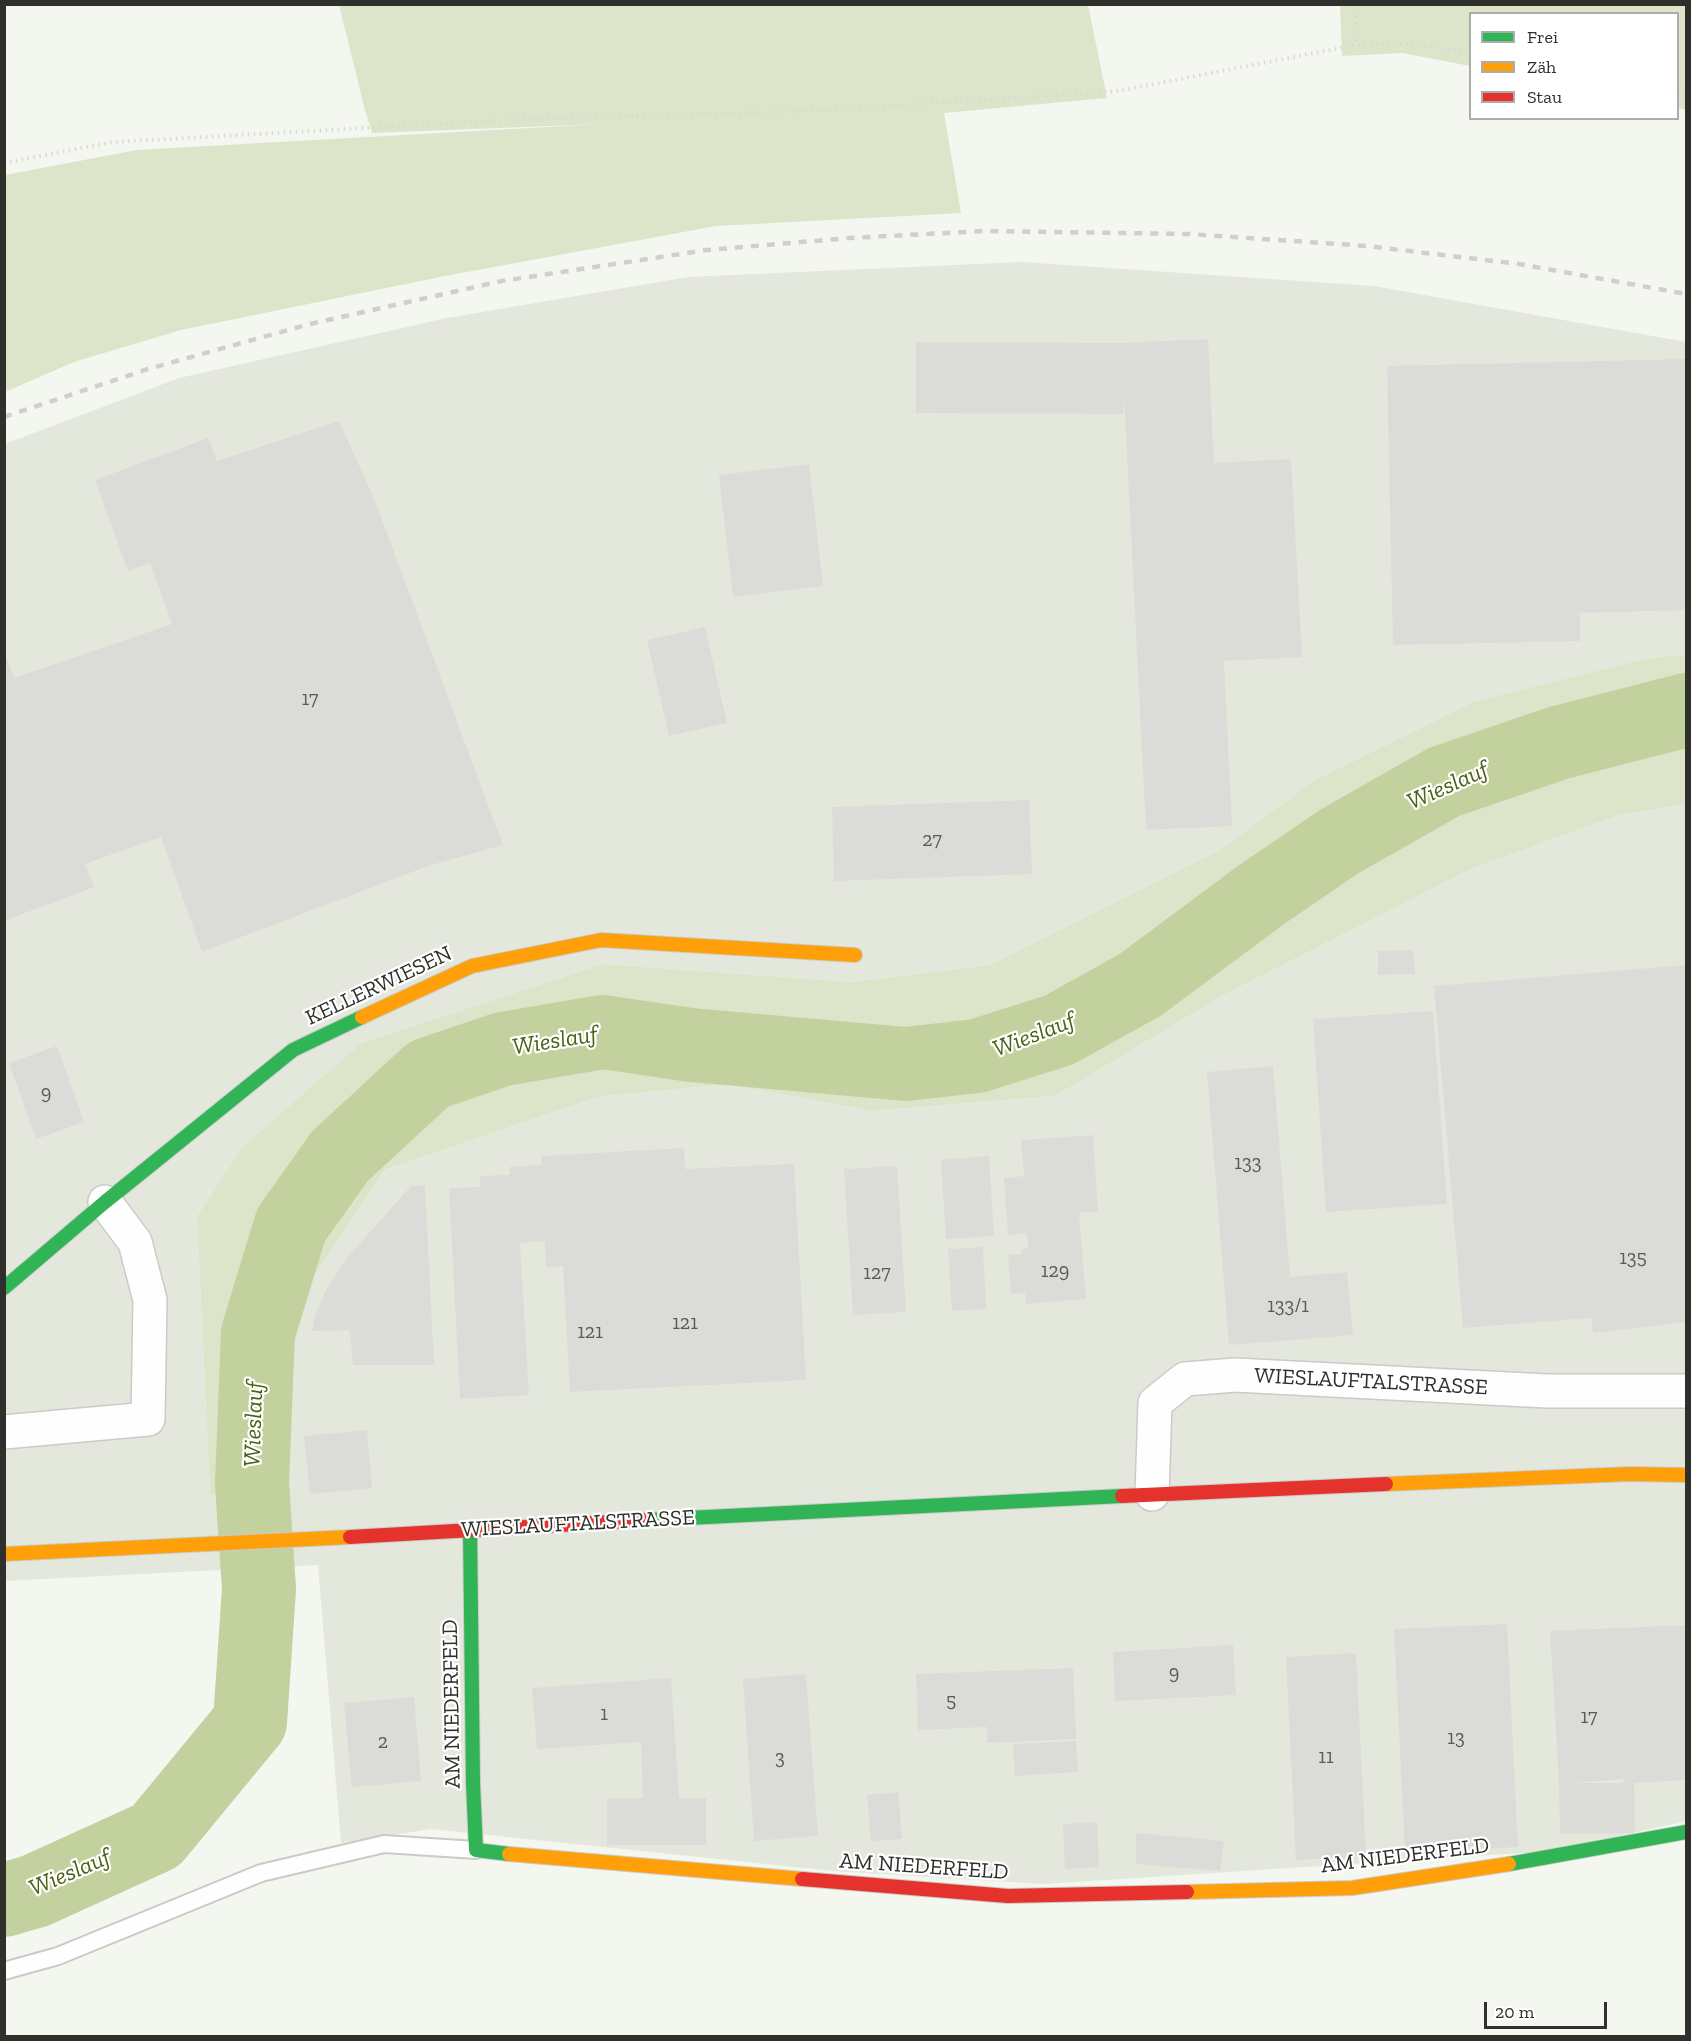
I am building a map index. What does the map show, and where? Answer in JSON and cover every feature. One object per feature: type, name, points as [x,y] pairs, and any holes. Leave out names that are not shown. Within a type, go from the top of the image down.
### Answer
[{"type":"street","name":"KELLERWIESEN","points":[[4,1288],[105,1202],[293,1050],[472,966],[601,940],[855,955]]},
{"type":"street","points":[[4,1432],[148,1419],[150,1300],[135,1242],[105,1202]]},
{"type":"street","name":"WIESLAUFTALSTRASSE","points":[[1152,1494],[1155,1403],[1185,1379],[1235,1375],[1547,1391],[1686,1391]]},
{"type":"street","name":"WIESLAUFTALSTRASSE","points":[[4,1554],[1152,1494],[1630,1474],[1686,1475]]},
{"type":"street","name":"AM NIEDERFELD","points":[[470,1529],[476,1850],[529,1857],[1008,1896],[1352,1888],[1548,1858],[1686,1832]]},
{"type":"lane","points":[[4,1971],[58,1956],[261,1873],[384,1844],[476,1850]]},
{"type":"path","points":[[1356,4],[1356,45]]},
{"type":"path","points":[[4,163],[113,142],[525,119],[809,111],[1118,91],[1356,45],[1420,44],[1469,54]]},
{"type":"shaded area","points":[[1021,262],[1374,286],[1686,342],[1686,654],[1643,659],[1475,701],[1313,781],[1220,850],[990,965],[852,982],[603,964],[361,1043],[244,1147],[197,1216],[210,1494],[282,1488],[296,1304],[385,1170],[597,1097],[728,1084],[871,1111],[1055,1096],[1220,997],[1471,869],[1619,815],[1686,804],[1686,1821],[1554,1851],[1043,1884],[833,1871],[431,1829],[341,1843],[318,1565],[5,1581],[5,444],[179,378],[447,318],[688,277]]},
{"type":"green space","points":[[339,5],[1088,5],[1107,98],[944,113],[961,213],[716,226],[445,276],[181,330],[74,362],[5,392],[5,175],[137,150],[600,124],[372,133]]},
{"type":"green space","points":[[1340,5],[1686,5],[1686,110],[1679,108],[1679,12],[1469,12],[1469,66],[1403,53],[1342,56]]},
{"type":"green space","points":[[1686,654],[1686,804],[1619,815],[1471,869],[1220,997],[1055,1096],[871,1111],[728,1084],[597,1097],[385,1170],[296,1304],[282,1488],[210,1494],[197,1216],[243,1147],[361,1043],[603,964],[852,982],[990,965],[1220,850],[1313,781],[1475,701],[1643,659]]},
{"type":"building","points":[[1208,339],[1214,463],[1291,459],[1302,657],[1224,661],[1232,826],[1146,830],[1124,395],[1123,414],[916,413],[916,342],[1121,343]]},
{"type":"building","points":[[1686,359],[1686,610],[1580,613],[1580,641],[1393,645],[1387,366]]},
{"type":"building","points":[[339,421],[375,501],[503,845],[428,866],[202,952],[161,837],[85,864],[94,887],[4,921],[4,652],[14,678],[172,624],[150,563],[128,571],[95,480],[208,438],[217,461]]},
{"type":"building","points":[[809,464],[823,586],[733,597],[719,475]]},
{"type":"building","points":[[705,627],[727,723],[669,736],[647,640]]},
{"type":"building","points":[[1029,800],[1032,874],[834,881],[832,807]]},
{"type":"building","points":[[1413,950],[1415,974],[1378,975],[1378,951]]},
{"type":"building","points":[[1686,965],[1686,1322],[1593,1333],[1591,1318],[1463,1328],[1434,986]]},
{"type":"building","points":[[1433,1011],[1447,1204],[1326,1212],[1313,1019]]},
{"type":"building","points":[[57,1046],[84,1122],[36,1139],[9,1063]]},
{"type":"building","points":[[1273,1066],[1290,1277],[1347,1272],[1353,1335],[1229,1345],[1207,1072]]},
{"type":"building","points":[[1093,1135],[1098,1211],[1079,1213],[1086,1299],[1026,1304],[1025,1293],[1011,1294],[1008,1255],[1022,1254],[1021,1249],[1028,1248],[1027,1233],[1008,1235],[1004,1178],[1024,1176],[1021,1140]]},
{"type":"building","points":[[684,1148],[685,1169],[794,1164],[806,1380],[570,1392],[563,1266],[546,1267],[545,1241],[520,1243],[529,1395],[460,1399],[449,1188],[480,1187],[480,1176],[510,1175],[509,1167],[542,1165],[541,1156]]},
{"type":"building","points":[[989,1156],[994,1236],[946,1239],[941,1160]]},
{"type":"building","points":[[897,1166],[906,1312],[853,1315],[844,1169]]},
{"type":"building","points":[[425,1185],[434,1365],[353,1365],[350,1330],[312,1331],[315,1315],[326,1290],[347,1258],[411,1186]]},
{"type":"building","points":[[983,1247],[986,1309],[952,1311],[948,1249]]},
{"type":"building","points":[[367,1430],[372,1488],[310,1494],[304,1436]]},
{"type":"building","points":[[1507,1624],[1518,1847],[1405,1853],[1394,1629]]},
{"type":"building","points":[[1686,1625],[1686,1780],[1634,1783],[1635,1833],[1560,1834],[1550,1631]],"holes":[[[1627,1779],[1621,1783],[1570,1783]]]},
{"type":"building","points":[[1233,1645],[1236,1695],[1115,1701],[1113,1652]]},
{"type":"building","points":[[1356,1653],[1366,1857],[1296,1860],[1286,1657]]},
{"type":"building","points":[[1073,1668],[1076,1739],[987,1743],[987,1727],[918,1730],[916,1674]]},
{"type":"building","points":[[806,1674],[818,1836],[754,1841],[743,1679]]},
{"type":"building","points":[[671,1678],[679,1798],[706,1798],[706,1845],[607,1845],[607,1798],[643,1798],[641,1742],[537,1749],[532,1688]]},
{"type":"building","points":[[414,1697],[421,1781],[352,1787],[344,1703]]},
{"type":"building","points":[[1076,1741],[1078,1772],[1015,1776],[1013,1744]]},
{"type":"building","points":[[898,1792],[902,1839],[871,1841],[867,1795]]},
{"type":"building","points":[[1097,1822],[1099,1867],[1065,1869],[1063,1824]]},
{"type":"building","points":[[1136,1833],[1224,1841],[1220,1871],[1136,1864]]},
{"type":"waterway","name":"Wieslauf","points":[[4,1900],[35,1891],[156,1836],[250,1722],[259,1589],[252,1483],[258,1333],[291,1225],[340,1156],[429,1074],[503,1049],[603,1032],[691,1045],[906,1064],[977,1056],[1059,1030],[1140,985],[1261,895],[1340,841],[1444,782],[1558,743],[1686,710]]},
{"type":"railway","points":[[4,417],[148,369],[310,324],[502,281],[707,250],[849,238],[984,231],[1189,234],[1367,246],[1519,264],[1686,294]]},
{"type":"traffic: fast","points":[[4,1288],[105,1202],[293,1050],[362,1017]]},
{"type":"traffic: fast","points":[[648,1520],[1122,1496]]},
{"type":"traffic: fast","points":[[470,1529],[476,1850],[509,1854]]},
{"type":"traffic: fast","points":[[1509,1864],[1686,1832]]},
{"type":"traffic: slow","points":[[362,1017],[472,966],[601,940],[855,955]]},
{"type":"traffic: slow","points":[[1386,1484],[1630,1474],[1686,1475]]},
{"type":"traffic: slow","points":[[4,1554],[350,1537]]},
{"type":"traffic: slow","points":[[509,1854],[802,1879]]},
{"type":"traffic: slow","points":[[1187,1892],[1352,1888],[1509,1864]]},
{"type":"traffic: jam","points":[[1122,1496],[1386,1484]]},
{"type":"traffic: jam","points":[[350,1537],[648,1520]]},
{"type":"traffic: jam","points":[[802,1879],[1008,1896],[1187,1892]]}]
